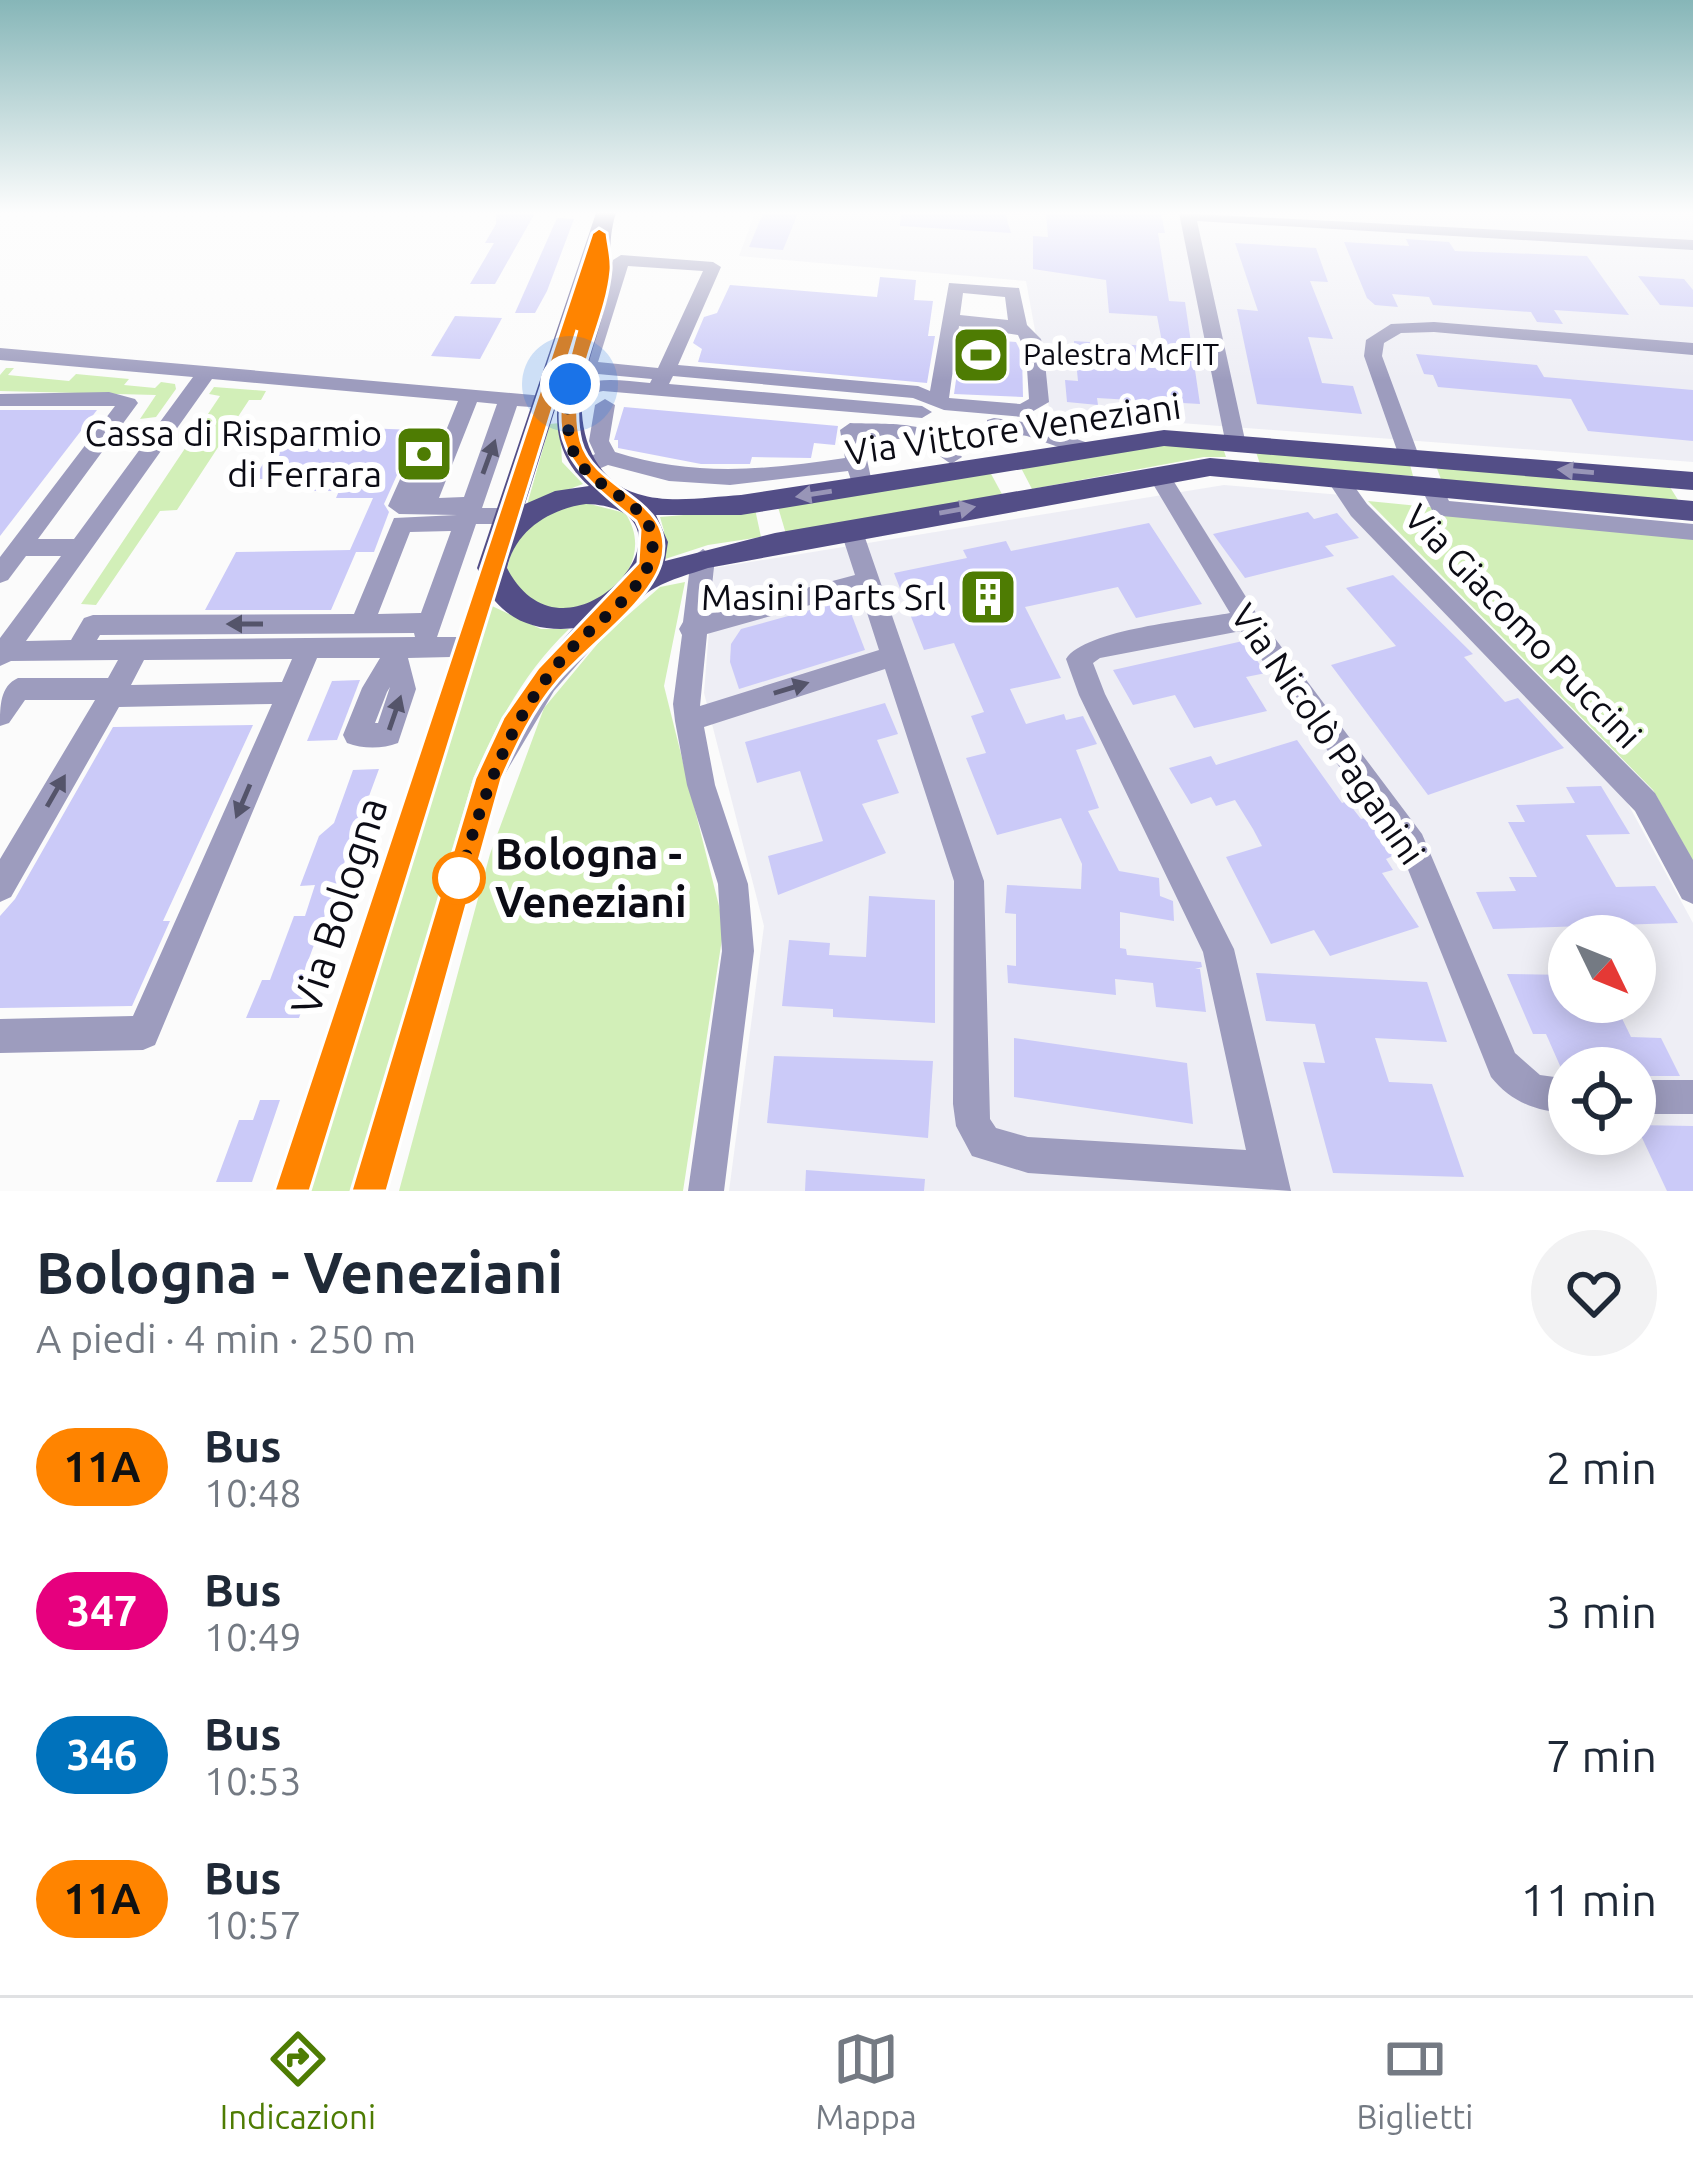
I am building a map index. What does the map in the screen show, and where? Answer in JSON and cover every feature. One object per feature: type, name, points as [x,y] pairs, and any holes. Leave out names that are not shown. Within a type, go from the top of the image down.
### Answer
[{"type":"main road","name":"Via Bologna","points":[[494,558],[507,516],[560,408],[602,269]]},
{"type":"main road","points":[[494,558],[509,602],[537,616],[574,616],[632,588],[653,545],[651,530],[596,463],[576,457],[560,408]]},
{"type":"main road","name":"Via Vittore Veneziani","points":[[625,500],[679,508],[859,474],[1012,461],[1154,438],[1336,477],[1692,511]]},
{"type":"main road","name":"Via Vittore Veneziani","points":[[632,588],[703,559],[775,543],[1158,474],[1238,454],[1414,456],[1684,480]]},
{"type":"main road","points":[[1414,456],[1431,486]]},
{"type":"main road","points":[[1012,461],[1019,499]]},
{"type":"main road","points":[[1684,480],[1692,511]]},
{"type":"main road","points":[[765,490],[775,543]]},
{"type":"main road","name":"Via Bologna","points":[[494,558],[519,520],[547,503],[581,495],[625,500]]},
{"type":"street","points":[[618,269],[586,367],[686,382],[934,406],[1022,412],[1037,406],[1036,343],[1017,318],[1013,292],[952,304]]},
{"type":"street","points":[[663,378],[712,269]]},
{"type":"street","points":[[1199,269],[1238,454]]},
{"type":"street","points":[[934,406],[952,304]]},
{"type":"street","points":[[952,304],[1017,318]]},
{"type":"street","points":[[1414,456],[1373,356],[1375,340],[1389,330],[1433,327],[1693,349]]},
{"type":"street","points":[[2,356],[509,398],[560,408],[596,385],[663,378]]},
{"type":"street","points":[[3,654],[207,372]]},
{"type":"street","points":[[468,515],[399,506],[409,482],[435,482],[470,395]]},
{"type":"street","points":[[412,645],[468,515],[509,398]]},
{"type":"street","points":[[0,400],[127,400],[0,574]]},
{"type":"street","points":[[605,404],[596,463],[765,490]]},
{"type":"street","points":[[934,406],[1017,433],[1024,447],[1012,461]]},
{"type":"street","points":[[994,425],[1030,430],[1084,449]]},
{"type":"street","points":[[111,428],[168,427]]},
{"type":"street","points":[[859,474],[850,430],[934,437],[951,457]]},
{"type":"street","name":"Via Nicolò Paganini","points":[[1158,474],[1247,620],[1412,844],[1503,1066],[1516,1082],[1548,1094]]},
{"type":"street","name":"Via Giacomo Puccini","points":[[1336,477],[1359,510],[1645,802],[1693,889]]},
{"type":"street","points":[[1431,486],[1442,508],[1693,532]]},
{"type":"street","points":[[362,624],[402,524],[468,515],[507,516]]},
{"type":"street","points":[[851,529],[969,881],[974,1126],[985,1143],[1028,1155],[1270,1181],[1218,949],[1091,695],[1079,659],[1094,649],[1247,620]]},
{"type":"street","points":[[19,548],[82,548]]},
{"type":"street","name":"Via Bologna","points":[[292,1191],[494,558]]},
{"type":"street","points":[[703,559],[685,679],[688,721],[737,915],[733,995],[706,1191]]},
{"type":"street","points":[[691,629],[868,580]]},
{"type":"street","points":[[369,1191],[488,778],[513,726],[547,676],[632,588]]},
{"type":"street","points":[[78,650],[93,626],[362,624],[412,645]]},
{"type":"street","points":[[3,654],[466,647]]},
{"type":"street","points":[[0,1036],[142,1034],[309,648]]},
{"type":"street","points":[[0,887],[137,650]]},
{"type":"street","points":[[688,721],[894,656]]},
{"type":"street","points":[[0,715],[18,689],[290,693]]},
{"type":"street","points":[[1656,1097],[1693,1097]]},
{"type":"shaded area","points":[[883,269],[1693,269],[1693,462],[1050,413],[1026,281]]},
{"type":"shaded area","points":[[1224,485],[1342,495],[1627,802],[1693,923],[1693,1191],[729,1191],[764,926],[704,693],[714,568]]},
{"type":"green space","points":[[14,368],[8,375],[69,381],[76,374],[129,379],[124,385],[155,388],[161,382],[175,384],[176,389],[156,417],[140,419],[156,395],[0,391],[0,375]]},
{"type":"green space","points":[[214,387],[266,391],[261,400],[249,400],[177,510],[160,511],[96,605],[81,604],[220,396],[209,394]]},
{"type":"green space","points":[[560,423],[562,462],[583,484],[527,505],[550,424]]},
{"type":"green space","points":[[1154,444],[1222,445],[1226,457],[1032,489],[1020,466]]},
{"type":"green space","points":[[1255,449],[1409,461],[1413,476],[1260,464]]},
{"type":"green space","points":[[1435,463],[1668,484],[1680,503],[1442,482]]},
{"type":"green space","points":[[990,472],[1003,496],[786,534],[778,507]]},
{"type":"green space","points":[[578,501],[625,513],[634,534],[634,554],[626,573],[613,589],[574,608],[531,603],[506,574],[515,545],[540,519]]},
{"type":"green space","points":[[1368,501],[1693,533],[1693,861],[1653,790]]},
{"type":"green space","points":[[755,509],[761,537],[708,545],[659,561],[664,531],[660,517]]},
{"type":"green space","points":[[685,582],[664,686],[724,926],[683,1191],[399,1191],[490,854],[544,708],[604,636],[660,587]]},
{"type":"green space","points":[[492,606],[541,629],[569,629],[514,699],[473,779],[353,1191],[307,1191]]},
{"type":"building","points":[[479,269],[504,269],[495,284],[470,284]]},
{"type":"building","points":[[535,269],[555,269],[535,313],[515,313]]},
{"type":"building","points":[[1033,269],[1164,269],[1169,301],[1185,302],[1200,404],[1097,398],[1098,405],[1067,402],[1065,380],[1078,381],[1074,341],[1163,347],[1157,316],[1109,313],[1106,280]]},
{"type":"building","points":[[1244,269],[1323,269],[1328,282],[1310,281],[1333,339],[1308,337],[1322,383],[1353,386],[1362,414],[1257,404],[1237,309],[1258,311]]},
{"type":"building","points":[[1355,269],[1596,269],[1629,315],[1554,310],[1563,324],[1537,322],[1531,312],[1433,305],[1429,297],[1392,294],[1398,307],[1375,305],[1367,298]]},
{"type":"building","points":[[1638,276],[1684,279],[1693,290],[1693,307],[1660,305]]},
{"type":"building","points":[[880,277],[916,280],[914,300],[933,301],[928,336],[935,336],[927,383],[698,362],[702,349],[693,343],[704,317],[717,313],[730,285],[877,297]]},
{"type":"building","points":[[455,316],[502,318],[480,359],[431,356]]},
{"type":"building","points":[[962,338],[1016,342],[1022,354],[1023,397],[954,394]]},
{"type":"building","points":[[1416,354],[1537,365],[1544,377],[1693,390],[1693,441],[1588,431],[1571,399],[1438,387],[1433,375],[1424,374]]},
{"type":"building","points":[[624,407],[838,426],[835,445],[814,443],[811,458],[752,457],[750,464],[701,464],[618,448],[614,440]]},
{"type":"building","points":[[0,410],[97,410],[0,536]]},
{"type":"building","points":[[286,425],[441,431],[425,471],[397,475],[384,504],[389,512],[374,552],[356,552],[331,610],[205,610],[236,552],[350,550],[373,498],[336,498],[339,491],[310,491],[317,479],[254,479]]},
{"type":"building","points":[[1308,512],[1314,519],[1337,513],[1359,538],[1325,546],[1334,556],[1245,578],[1213,534]]},
{"type":"building","points":[[1149,523],[1202,604],[1136,618],[1118,587],[1025,607],[1061,678],[1010,689],[1026,724],[1064,714],[1066,720],[1083,716],[1097,744],[1076,750],[1099,808],[1088,811],[1119,871],[1159,878],[1160,896],[1173,901],[1174,921],[1120,912],[1120,948],[1127,955],[1201,962],[1202,967],[1195,969],[1200,969],[1206,1012],[1156,1007],[1153,983],[1115,979],[1116,995],[1008,983],[1007,965],[1016,966],[1016,914],[1005,913],[1007,885],[1081,889],[1082,864],[1061,818],[997,835],[966,758],[986,753],[971,716],[984,712],[954,643],[924,650],[894,573],[967,558],[963,550],[1006,541],[1011,551]]},
{"type":"building","points":[[1393,575],[1473,654],[1464,657],[1505,702],[1518,698],[1564,748],[1428,795],[1331,665],[1396,646],[1346,588]]},
{"type":"building","points":[[846,600],[865,650],[739,689],[730,662],[731,644],[741,629]]},
{"type":"building","points":[[1243,641],[1266,673],[1246,677],[1267,711],[1194,728],[1175,695],[1133,705],[1113,670]]},
{"type":"building","points":[[360,680],[337,740],[307,741],[332,681]]},
{"type":"building","points":[[885,703],[898,734],[877,740],[899,793],[862,804],[886,853],[778,895],[768,856],[823,841],[800,771],[757,783],[745,742]]},
{"type":"building","points":[[253,725],[163,921],[170,921],[132,1006],[0,1008],[0,916],[15,899],[113,727]]},
{"type":"building","points":[[1297,740],[1342,803],[1347,801],[1361,819],[1370,817],[1397,854],[1386,859],[1393,870],[1382,873],[1419,927],[1330,956],[1314,930],[1271,944],[1226,857],[1262,846],[1253,829],[1235,800],[1216,806],[1211,797],[1191,804],[1169,768],[1211,756],[1216,765]]},
{"type":"building","points":[[379,769],[301,980],[312,980],[299,1018],[246,1018],[262,980],[270,980],[294,916],[305,916],[315,885],[300,886],[319,836],[334,823],[353,770]]},
{"type":"building","points":[[1601,786],[1630,834],[1586,835],[1616,887],[1655,886],[1678,923],[1656,924],[1656,915],[1548,915],[1548,927],[1493,929],[1476,892],[1516,891],[1509,877],[1537,877],[1508,822],[1525,822],[1516,805],[1575,803],[1566,787]]},
{"type":"building","points":[[869,896],[935,900],[935,1023],[833,1017],[833,1009],[782,1006],[789,940],[830,943],[829,955],[866,957]]},
{"type":"building","points":[[1256,973],[1427,982],[1447,1042],[1375,1038],[1389,1082],[1432,1084],[1464,1177],[1333,1173],[1303,1062],[1325,1063],[1315,1024],[1266,1021]]},
{"type":"building","points":[[1507,974],[1548,975],[1548,1023],[1624,1023],[1631,1037],[1661,1038],[1680,1076],[1656,1076],[1656,1047],[1552,1047],[1546,1034],[1533,1034]]},
{"type":"building","points":[[1014,1038],[1187,1063],[1193,1124],[1014,1097]]},
{"type":"building","points":[[774,1056],[933,1061],[928,1138],[767,1123]]},
{"type":"building","points":[[260,1100],[280,1100],[252,1182],[216,1182],[239,1120],[253,1120]]},
{"type":"building","points":[[1656,1125],[1693,1126],[1693,1191],[1667,1191],[1650,1155],[1656,1155]]},
{"type":"building","points":[[806,1170],[925,1179],[924,1191],[805,1191]]},
{"type":"bus line","name":"11A","points":[[292,1191],[587,269]]},
{"type":"bus line","name":"11A","points":[[369,1191],[488,778],[513,726],[547,676],[639,582],[650,563],[653,545],[644,516],[593,477],[576,457],[568,421],[574,366],[602,269]]},
{"type":"place","name":"Palestra McFIT","points":[[981,355]]},
{"type":"place","name":"Cassa di Risparmio di Ferrara","points":[[424,454]]},
{"type":"place","name":"Masini Parts Srl","points":[[988,597]]},
{"type":"place","name":"Bologna - Veneziani","points":[[459,878]]},
{"type":"route","points":[[459,878],[454,898],[488,778],[513,726],[547,676],[639,582],[650,563],[653,545],[644,516],[593,477],[576,457],[568,421],[570,384]]}]
